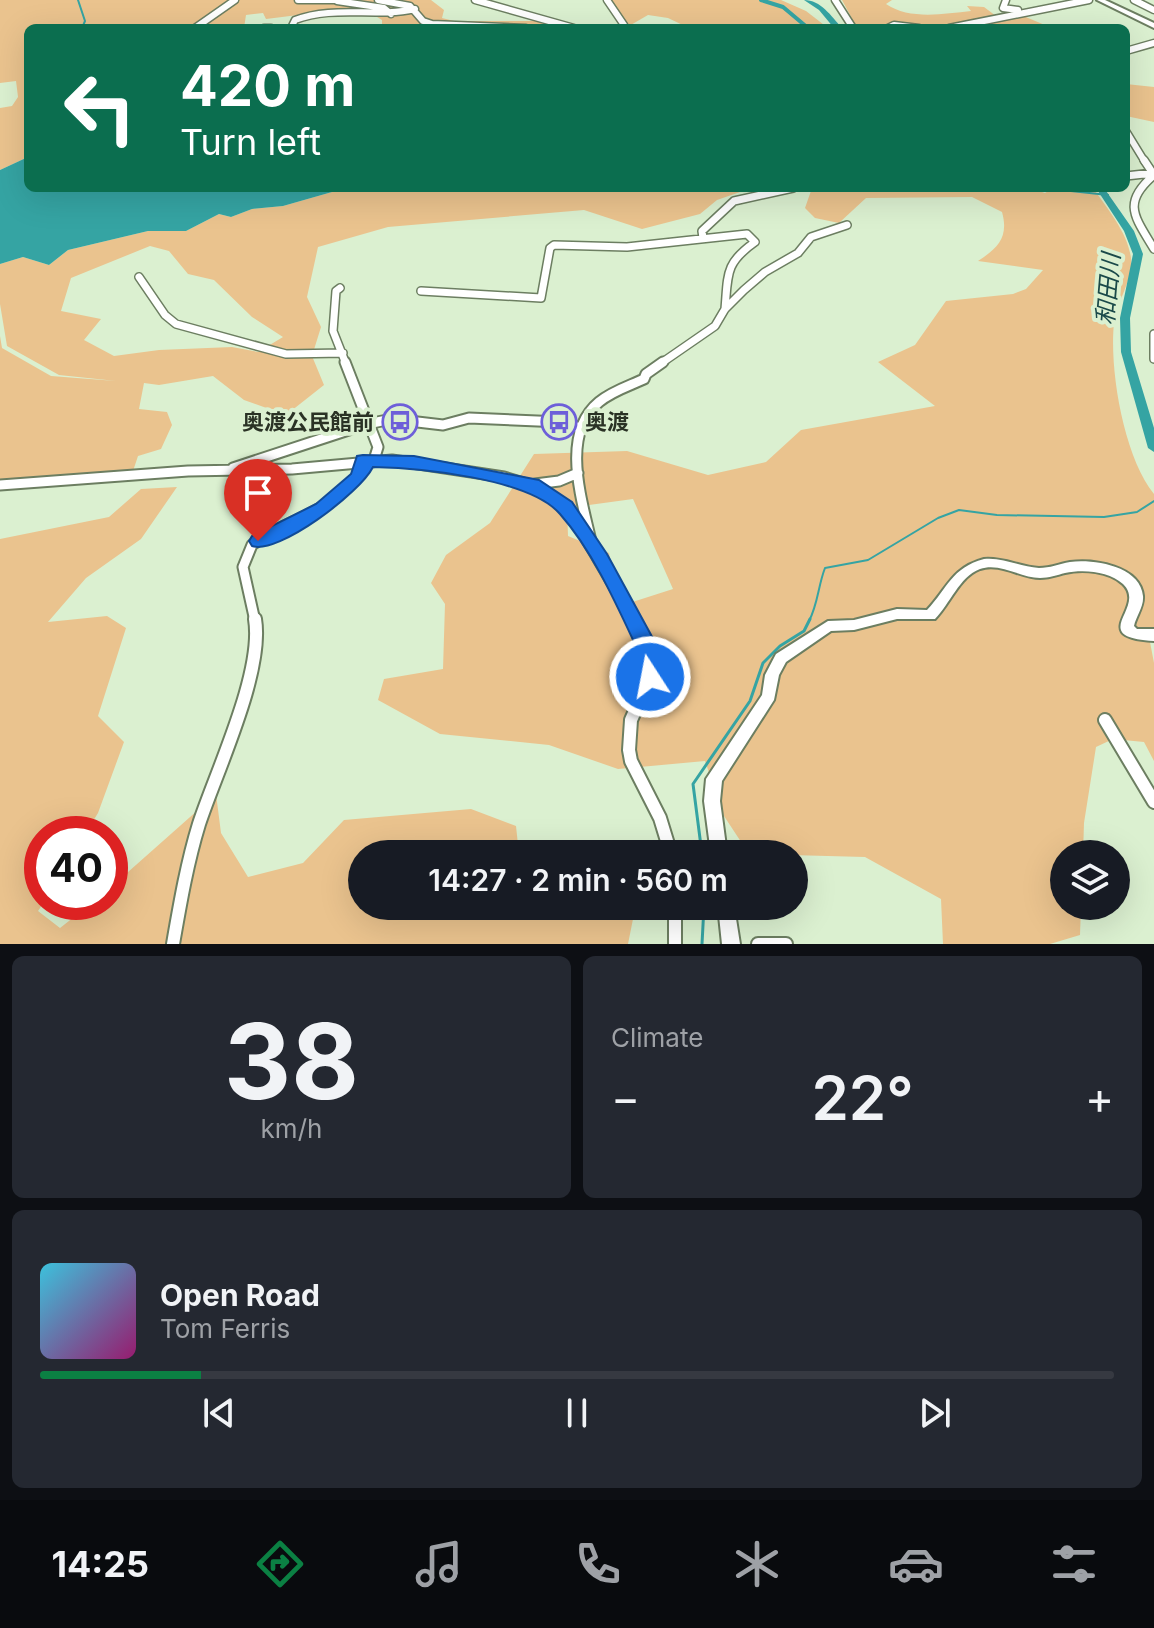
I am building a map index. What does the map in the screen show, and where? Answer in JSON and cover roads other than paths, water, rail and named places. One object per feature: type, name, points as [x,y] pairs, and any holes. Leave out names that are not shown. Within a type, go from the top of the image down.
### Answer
[{"type":"main road","points":[[1100,0],[1154,26]]},
{"type":"main road","points":[[717,840],[712,801],[714,779],[769,696],[775,666],[781,658],[828,626],[854,625],[897,614],[930,615],[963,574],[987,563],[1042,573],[1075,567],[1121,576],[1134,589],[1137,599],[1127,627],[1133,634],[1154,635]]},
{"type":"main road","points":[[728,920],[731,944]]},
{"type":"street","points":[[201,24],[235,0]]},
{"type":"street","points":[[298,0],[337,1],[384,8],[391,14]]},
{"type":"street","points":[[337,1],[346,0]]},
{"type":"street","points":[[378,0],[407,5],[432,24]]},
{"type":"street","points":[[475,0],[560,24]]},
{"type":"street","points":[[607,0],[623,24]]},
{"type":"street","points":[[835,0],[850,24]]},
{"type":"street","points":[[1006,0],[1003,8],[1025,12]]},
{"type":"street","points":[[968,24],[1089,0]]},
{"type":"street","points":[[1134,0],[1154,10]]},
{"type":"street","points":[[293,24],[307,15],[361,11],[391,14],[415,9]]},
{"type":"street","points":[[1130,50],[1154,43]]},
{"type":"street","points":[[1130,137],[1153,173]]},
{"type":"street","points":[[1130,176],[1153,173]]},
{"type":"street","points":[[1153,173],[1136,190],[1133,200],[1136,218],[1154,249]]},
{"type":"street","points":[[703,238],[702,231],[729,204],[777,192]]},
{"type":"street","points":[[593,548],[578,473],[577,434],[595,405],[614,391],[644,379],[646,374],[715,326],[725,309],[765,272],[798,253],[811,237],[847,225]]},
{"type":"street","points":[[421,291],[541,298],[552,246],[627,247],[720,238],[738,233],[754,238],[755,242],[736,255],[728,269],[725,309]]},
{"type":"street","points":[[139,277],[165,315],[176,324],[286,354],[343,353]]},
{"type":"street","points":[[173,944],[184,881],[198,828],[246,688],[257,638],[256,618],[245,584],[245,560],[252,545],[323,509],[358,478],[378,447],[333,331],[336,291],[340,288]]},
{"type":"street","points":[[1154,334],[1154,359]]},
{"type":"street","points":[[230,470],[367,424],[392,419],[443,425],[469,418],[561,422],[580,428]]},
{"type":"street","points":[[0,485],[292,469],[369,460],[429,464],[532,484],[559,481],[578,473]]},
{"type":"street","points":[[532,484],[566,507],[621,595],[651,660],[650,677],[631,720],[628,742],[631,761],[660,818],[667,840]]},
{"type":"street","points":[[1105,720],[1154,802]]},
{"type":"street","points":[[675,920],[675,944]]},
{"type":"street","points":[[758,944],[786,944]]},
{"type":"water","points":[[24,159],[24,192],[332,192],[283,206],[252,209],[231,217],[219,214],[186,231],[148,231],[68,250],[49,265],[23,257],[0,264],[0,170]]},
{"type":"waterway","points":[[78,0],[84,24]]},
{"type":"waterway","points":[[761,0],[783,7],[803,24]]},
{"type":"waterway","points":[[807,0],[821,9],[834,24]]},
{"type":"waterway","points":[[1080,192],[1108,195],[1104,194]]},
{"type":"waterway","name":"和田川","points":[[1103,192],[1129,231],[1138,254],[1125,318],[1126,352],[1154,448]]},
{"type":"waterway","points":[[809,621],[825,568],[868,560],[938,518],[959,510],[997,515],[1104,517],[1137,512],[1154,501]]},
{"type":"waterway","points":[[700,840],[693,784],[750,701],[763,663],[780,646],[804,631],[809,621]]},
{"type":"waterway","points":[[702,944],[703,920]]},
{"type":"place","name":"奥渡公民館前","points":[[400,422]]},
{"type":"place","name":"奥渡","points":[[559,422]]}]
